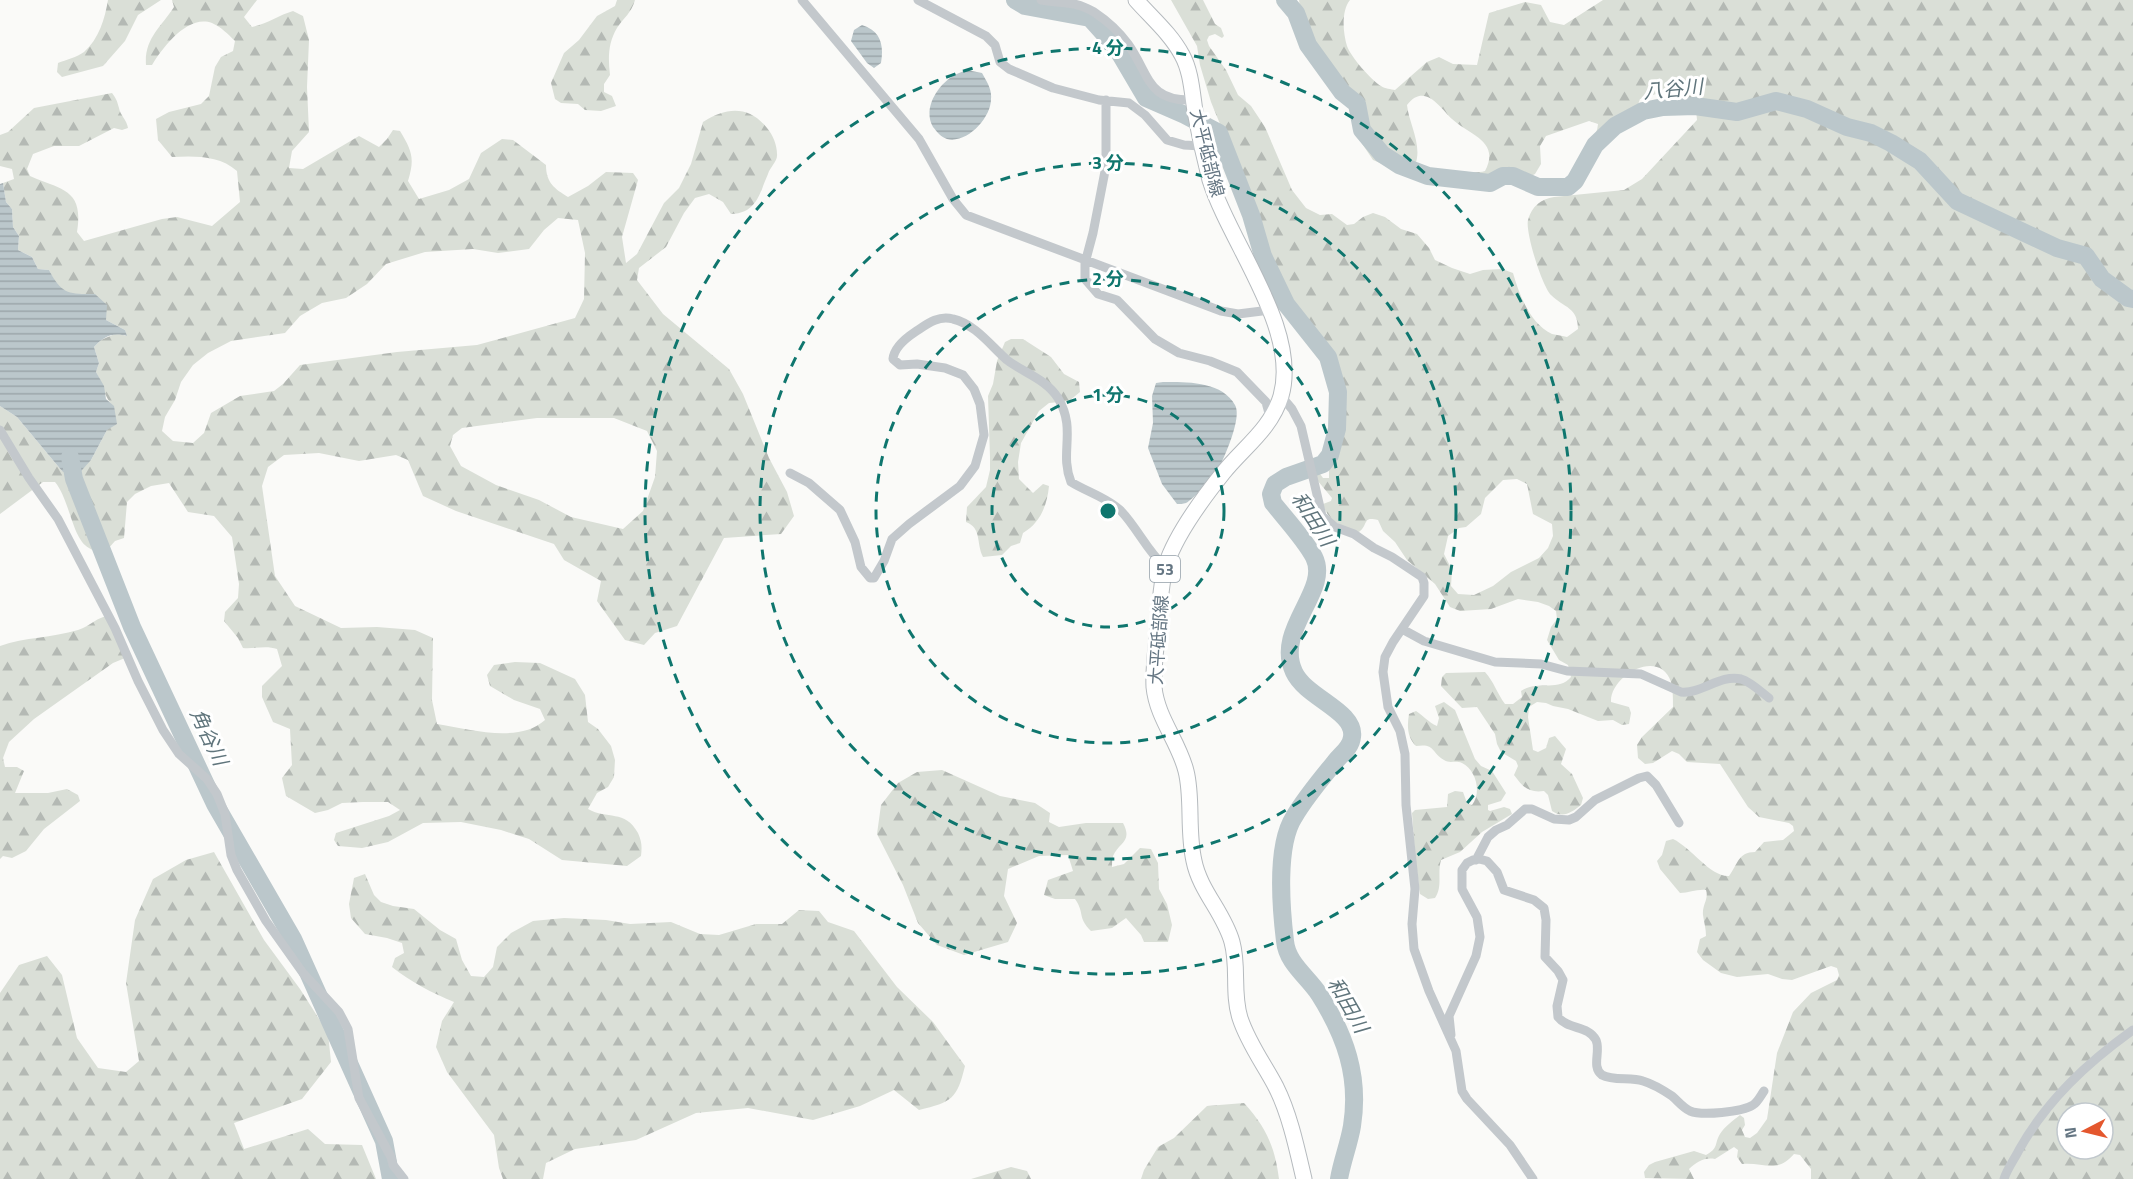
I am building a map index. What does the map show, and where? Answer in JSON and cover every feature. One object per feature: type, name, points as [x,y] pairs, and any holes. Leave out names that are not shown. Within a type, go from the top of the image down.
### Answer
[{"type":"main road","name":"大平砥部線","points":[[1136,0],[1181,54],[1187,67],[1202,146],[1220,205],[1277,326],[1284,364],[1281,396],[1271,420],[1222,473],[1194,513],[1171,552],[1166,567],[1155,650],[1155,692],[1166,726],[1186,771],[1189,786],[1190,833],[1198,877],[1232,941],[1236,1001],[1240,1017],[1246,1034],[1278,1090],[1304,1179]]},
{"type":"street","points":[[802,0],[919,139],[953,199],[966,214],[1221,311],[1238,314],[1270,309]]},
{"type":"street","points":[[918,0],[986,36],[995,45],[1000,62],[1009,69],[1053,88],[1130,103],[1167,140],[1184,145],[1202,146]]},
{"type":"street","points":[[1041,0],[1074,2],[1096,13],[1128,43],[1158,93],[1169,98],[1194,100]]},
{"type":"street","points":[[1106,100],[1106,166],[1086,259],[1085,279],[1098,294],[1117,300],[1155,339],[1179,352],[1237,372],[1266,402],[1271,420]]},
{"type":"street","points":[[790,473],[809,483],[840,510],[855,542],[861,567],[870,578],[874,578],[884,561],[892,538],[960,486],[975,466],[980,452],[984,435],[980,404],[974,389],[963,375],[945,368],[917,364],[900,365],[893,359],[894,352],[908,336],[935,319],[952,318],[983,337],[1008,360],[1047,384],[1058,398],[1068,421],[1068,448],[1065,458],[1071,482],[1119,509],[1152,556],[1166,567]]},
{"type":"street","points":[[1281,396],[1292,409],[1300,426],[1322,516],[1328,523],[1354,534],[1422,577],[1424,583],[1424,596],[1385,657],[1383,672],[1388,707],[1400,731],[1405,754],[1404,785],[1415,889],[1412,937],[1428,991],[1456,1051],[1462,1091],[1467,1100],[1510,1145],[1533,1179]]},
{"type":"street","points":[[0,430],[29,478],[58,519],[115,628],[163,730],[179,754],[207,779],[218,794],[225,814],[231,855],[266,921],[303,974],[339,1012],[348,1029],[359,1098],[391,1157],[393,1165],[404,1179]]},
{"type":"street","points":[[1402,629],[1424,641],[1495,662],[1540,664],[1567,671],[1641,674],[1687,693],[1724,680],[1742,679],[1769,698]]},
{"type":"street","points":[[1476,860],[1488,837],[1507,825],[1525,809],[1532,809],[1554,819],[1569,820],[1576,818],[1595,800],[1638,778],[1647,776],[1656,784],[1679,823]]},
{"type":"street","points":[[1451,1037],[1449,1016],[1479,946],[1480,928],[1477,917],[1465,897],[1461,879],[1462,870],[1467,863],[1476,860],[1486,861],[1492,866],[1504,890],[1534,900],[1544,908],[1545,957],[1563,980],[1557,1006],[1558,1017],[1564,1024],[1582,1029],[1593,1036],[1598,1047],[1596,1066],[1601,1074],[1644,1082],[1672,1096],[1688,1110],[1699,1113],[1746,1108],[1757,1101],[1764,1090]]},
{"type":"street","points":[[2004,1179],[2044,1111],[2065,1086],[2086,1066],[2133,1030]]},
{"type":"green space","points":[[108,0],[161,0],[138,15],[125,41],[103,66],[62,77],[57,72],[58,63],[84,52],[94,41],[103,21]]},
{"type":"green space","points":[[172,0],[257,0],[244,17],[252,27],[293,11],[303,16],[309,40],[307,87],[309,132],[292,151],[289,168],[303,169],[359,136],[379,147],[393,130],[400,131],[410,150],[412,160],[408,181],[419,199],[449,190],[469,179],[481,153],[502,139],[513,140],[546,165],[552,185],[568,197],[588,186],[606,172],[633,173],[638,180],[622,237],[626,263],[637,254],[664,203],[679,188],[691,164],[703,122],[720,113],[745,112],[760,121],[773,137],[776,159],[752,206],[740,213],[731,214],[723,202],[709,194],[695,198],[684,213],[666,247],[639,268],[637,280],[663,314],[729,369],[743,394],[769,458],[787,492],[794,516],[781,534],[724,538],[677,626],[655,633],[644,645],[625,640],[597,601],[601,581],[564,560],[554,544],[456,511],[423,496],[408,460],[396,455],[359,461],[319,453],[284,455],[268,467],[262,486],[275,576],[295,606],[341,628],[377,627],[415,630],[433,638],[432,700],[437,724],[493,733],[508,733],[534,727],[545,720],[540,709],[514,700],[490,686],[487,675],[494,665],[515,662],[540,663],[575,679],[585,695],[588,722],[598,729],[611,746],[615,760],[614,777],[608,787],[597,793],[588,809],[621,818],[633,826],[638,833],[642,847],[641,856],[627,866],[562,860],[529,839],[501,830],[461,822],[423,823],[388,842],[362,848],[338,846],[334,840],[336,833],[389,816],[400,810],[388,802],[363,802],[342,803],[315,813],[286,796],[282,778],[292,765],[290,729],[273,722],[262,697],[262,686],[282,666],[277,649],[243,648],[224,621],[225,612],[238,598],[239,584],[232,537],[214,516],[188,512],[169,483],[151,486],[135,494],[127,502],[124,538],[115,541],[107,550],[98,551],[83,543],[55,482],[43,482],[0,514],[0,406],[17,417],[62,471],[91,460],[107,430],[114,407],[96,372],[99,363],[94,347],[101,340],[117,333],[126,336],[125,330],[106,320],[57,286],[49,270],[38,269],[32,257],[18,250],[19,236],[13,227],[12,209],[6,202],[3,183],[14,179],[12,169],[0,166],[0,135],[8,132],[34,108],[112,93],[128,128],[122,130],[114,128],[79,146],[54,146],[33,154],[27,169],[30,176],[61,189],[74,199],[78,218],[77,232],[84,241],[162,219],[177,217],[212,226],[240,202],[237,171],[214,159],[172,157],[158,140],[156,119],[169,112],[201,104],[209,96],[215,67],[221,57],[233,51],[235,41],[212,23],[203,21],[194,23],[169,41],[152,65],[146,65],[151,40],[174,7]],"holes":[[[558,218],[578,220],[585,253],[584,299],[575,318],[477,345],[397,352],[300,365],[274,391],[240,396],[211,413],[204,433],[193,443],[173,441],[162,431],[165,417],[175,400],[181,382],[193,365],[208,353],[231,341],[285,333],[300,316],[322,303],[346,298],[367,284],[386,264],[425,252],[473,249],[498,253],[529,249],[544,230]],[[537,418],[614,418],[647,431],[657,451],[655,477],[643,511],[623,529],[571,517],[539,500],[496,485],[461,466],[450,446],[453,435],[462,428]]]},
{"type":"green space","points":[[617,0],[635,0],[617,28],[610,45],[610,75],[604,84],[604,92],[612,96],[616,106],[601,111],[585,110],[578,104],[561,103],[555,99],[551,83],[564,53],[579,40],[597,16],[615,6]]},
{"type":"green space","points":[[1171,0],[1203,0],[1224,36],[1222,38],[1215,34],[1209,36],[1207,40],[1209,46],[1226,70],[1238,95],[1251,106],[1265,127],[1292,190],[1306,208],[1320,215],[1332,214],[1347,225],[1354,224],[1373,213],[1385,217],[1401,229],[1417,234],[1429,248],[1435,260],[1452,268],[1470,274],[1483,270],[1502,269],[1513,273],[1526,308],[1537,323],[1552,334],[1567,337],[1578,329],[1576,316],[1551,295],[1543,281],[1529,236],[1528,220],[1532,211],[1541,201],[1549,198],[1624,190],[1642,179],[1697,120],[1696,109],[1679,91],[1669,90],[1640,99],[1633,119],[1590,158],[1588,156],[1598,124],[1589,121],[1546,136],[1540,146],[1541,164],[1535,174],[1521,181],[1495,184],[1437,183],[1439,176],[1452,171],[1485,171],[1489,161],[1486,146],[1452,119],[1432,99],[1420,96],[1407,105],[1417,143],[1415,165],[1407,169],[1394,169],[1373,160],[1357,136],[1356,108],[1351,101],[1342,97],[1324,67],[1309,49],[1304,38],[1299,0],[1350,0],[1345,10],[1344,22],[1349,51],[1377,83],[1384,88],[1395,90],[1427,62],[1439,57],[1453,64],[1477,65],[1489,13],[1525,2],[1541,5],[1550,22],[1564,25],[1603,0],[2133,0],[2133,1179],[1811,1179],[1811,1169],[1800,1155],[1794,1154],[1782,1164],[1770,1166],[1742,1164],[1737,1157],[1738,1150],[1734,1147],[1715,1159],[1704,1159],[1692,1166],[1689,1169],[1694,1179],[1645,1178],[1644,1172],[1649,1165],[1655,1162],[1694,1151],[1706,1155],[1715,1148],[1722,1131],[1740,1115],[1744,1118],[1745,1125],[1742,1130],[1745,1137],[1750,1138],[1757,1133],[1767,1119],[1777,1053],[1793,1012],[1811,993],[1837,980],[1839,975],[1837,968],[1831,966],[1792,980],[1768,974],[1737,977],[1721,973],[1703,960],[1697,952],[1700,939],[1706,936],[1703,911],[1707,896],[1706,890],[1680,893],[1660,869],[1657,861],[1662,855],[1666,841],[1673,839],[1715,872],[1729,876],[1742,856],[1755,852],[1764,842],[1783,840],[1794,831],[1793,826],[1789,823],[1759,817],[1748,807],[1720,764],[1687,762],[1672,751],[1653,763],[1645,764],[1638,758],[1637,745],[1642,737],[1673,707],[1671,682],[1665,672],[1657,667],[1647,666],[1636,669],[1618,683],[1613,692],[1611,702],[1629,707],[1631,713],[1629,724],[1622,725],[1613,720],[1598,721],[1546,703],[1537,702],[1529,707],[1528,717],[1533,750],[1538,752],[1546,748],[1549,738],[1555,736],[1566,749],[1561,764],[1572,774],[1583,798],[1581,805],[1564,814],[1552,811],[1548,795],[1544,791],[1530,790],[1517,779],[1514,775],[1518,766],[1516,761],[1501,752],[1495,734],[1477,707],[1462,708],[1441,686],[1442,677],[1446,673],[1485,672],[1505,704],[1513,704],[1522,697],[1521,691],[1527,688],[1560,684],[1566,681],[1571,677],[1568,665],[1559,660],[1547,640],[1551,627],[1557,619],[1556,611],[1538,602],[1518,599],[1491,609],[1460,611],[1450,607],[1435,584],[1407,560],[1395,542],[1383,531],[1378,520],[1368,520],[1359,532],[1342,526],[1328,515],[1323,504],[1331,501],[1332,498],[1317,480],[1316,474],[1318,471],[1323,478],[1329,478],[1329,466],[1337,457],[1335,447],[1343,436],[1345,411],[1343,394],[1331,356],[1294,308],[1271,265],[1249,195],[1211,102],[1197,46]],"holes":[[[1517,479],[1527,484],[1533,514],[1552,524],[1553,536],[1548,548],[1539,558],[1511,572],[1493,586],[1474,595],[1458,594],[1451,586],[1452,570],[1444,554],[1448,536],[1459,528],[1466,527],[1481,514],[1485,498],[1503,480]]]},
{"type":"green space","points":[[1011,339],[1023,339],[1051,357],[1064,374],[1079,382],[1080,392],[1069,401],[1049,403],[1039,411],[1021,443],[1018,462],[1019,479],[1033,493],[1043,484],[1049,486],[1042,513],[1023,533],[1020,543],[1011,546],[1002,555],[983,557],[977,532],[966,522],[967,507],[986,487],[990,470],[988,396],[993,384],[997,361],[1005,342]]},
{"type":"green space","points":[[111,615],[125,658],[113,663],[34,719],[9,742],[3,758],[5,767],[17,767],[24,771],[15,793],[48,793],[67,789],[78,795],[80,801],[44,829],[26,851],[12,858],[3,856],[0,859],[0,646],[78,630]]},
{"type":"green space","points":[[1444,702],[1455,710],[1475,759],[1481,766],[1492,771],[1506,793],[1501,801],[1488,805],[1488,810],[1504,807],[1510,809],[1512,814],[1482,832],[1460,852],[1441,860],[1437,893],[1435,898],[1428,899],[1420,894],[1412,813],[1415,810],[1447,807],[1448,794],[1455,791],[1463,792],[1467,803],[1472,805],[1477,794],[1474,776],[1467,766],[1459,762],[1446,761],[1430,747],[1416,746],[1409,735],[1409,714],[1416,711],[1437,726],[1439,718],[1435,706]]},
{"type":"green space","points":[[942,770],[1000,796],[1035,803],[1050,813],[1049,822],[1059,827],[1086,823],[1123,823],[1126,838],[1113,856],[1112,867],[1124,864],[1140,848],[1151,849],[1158,863],[1159,889],[1167,904],[1172,925],[1168,942],[1144,942],[1126,918],[1112,928],[1091,931],[1082,918],[1075,899],[1055,899],[1044,895],[1048,880],[1073,871],[1068,855],[1039,856],[1008,869],[1004,896],[1017,923],[1008,942],[964,955],[937,945],[918,923],[903,885],[877,834],[881,805],[898,783],[917,772]]},
{"type":"green space","points":[[214,852],[264,940],[300,989],[328,1033],[331,1062],[302,1099],[234,1123],[244,1149],[308,1129],[325,1144],[362,1145],[376,1179],[0,1179],[0,993],[19,965],[47,956],[62,975],[77,1038],[98,1068],[126,1072],[139,1061],[126,983],[135,920],[153,879],[186,860]]},
{"type":"green space","points":[[365,874],[374,895],[381,902],[414,909],[440,930],[456,939],[462,960],[471,976],[484,977],[493,967],[497,947],[511,933],[533,921],[564,918],[606,920],[630,924],[671,922],[700,934],[719,935],[756,924],[782,924],[799,910],[819,911],[828,922],[854,931],[897,987],[933,1022],[965,1066],[959,1086],[946,1101],[919,1110],[894,1090],[860,1106],[813,1120],[748,1108],[696,1113],[636,1140],[575,1149],[546,1163],[543,1179],[503,1179],[494,1135],[447,1072],[436,1047],[442,1021],[454,1002],[422,987],[392,967],[395,958],[404,953],[402,943],[365,934],[351,918],[349,904],[354,878]]},
{"type":"green space","points":[[1244,1103],[1264,1129],[1275,1157],[1279,1179],[1141,1179],[1158,1147],[1174,1138],[1207,1106]]},
{"type":"green space","points":[[1011,1167],[1027,1171],[1031,1179],[971,1179]]},
{"type":"shaded area","points":[[862,25],[873,31],[880,40],[881,63],[874,68],[867,63],[851,41],[854,30]]},
{"type":"shaded area","points":[[967,70],[982,73],[991,92],[990,106],[982,121],[970,134],[962,138],[947,139],[941,136],[930,120],[932,100],[945,82],[954,75]]},
{"type":"shaded area","points":[[3,183],[6,202],[12,209],[13,227],[19,236],[18,250],[32,257],[38,269],[49,270],[62,289],[72,293],[95,294],[107,305],[106,320],[125,330],[127,336],[117,334],[109,336],[94,347],[99,363],[96,372],[104,386],[106,399],[114,406],[117,424],[107,430],[91,460],[74,479],[62,471],[17,417],[0,406],[0,184]]},
{"type":"shaded area","points":[[1156,383],[1203,384],[1213,387],[1229,397],[1237,411],[1232,435],[1220,466],[1199,492],[1184,504],[1177,504],[1162,484],[1148,448],[1153,423],[1152,396]]},
{"type":"waterway","name":"和田川","points":[[1015,0],[1025,6],[1090,18],[1116,47],[1146,98],[1219,133],[1251,215],[1263,256],[1286,304],[1328,357],[1338,392],[1337,429],[1330,455],[1323,464],[1286,477],[1275,484],[1271,494],[1273,503],[1314,557],[1317,570],[1310,597],[1291,641],[1290,656],[1294,672],[1300,681],[1339,712],[1351,728],[1352,737],[1345,751],[1294,817],[1284,844],[1281,877],[1282,912],[1289,956],[1328,1009],[1343,1041],[1352,1073],[1354,1090],[1352,1126],[1339,1179]]},
{"type":"waterway","name":"八谷川","points":[[1285,0],[1296,13],[1308,45],[1342,92],[1357,104],[1362,130],[1382,154],[1399,165],[1428,176],[1490,183],[1503,176],[1513,176],[1538,187],[1568,187],[1575,181],[1595,145],[1615,126],[1643,111],[1663,107],[1695,106],[1737,112],[1776,101],[1807,109],[1891,143],[1920,161],[1957,201],[2057,248],[2086,256],[2102,279],[2128,298],[2133,299]]},
{"type":"waterway","name":"角谷川","points":[[70,457],[74,479],[132,627],[215,804],[293,939],[384,1141],[391,1179]]}]
